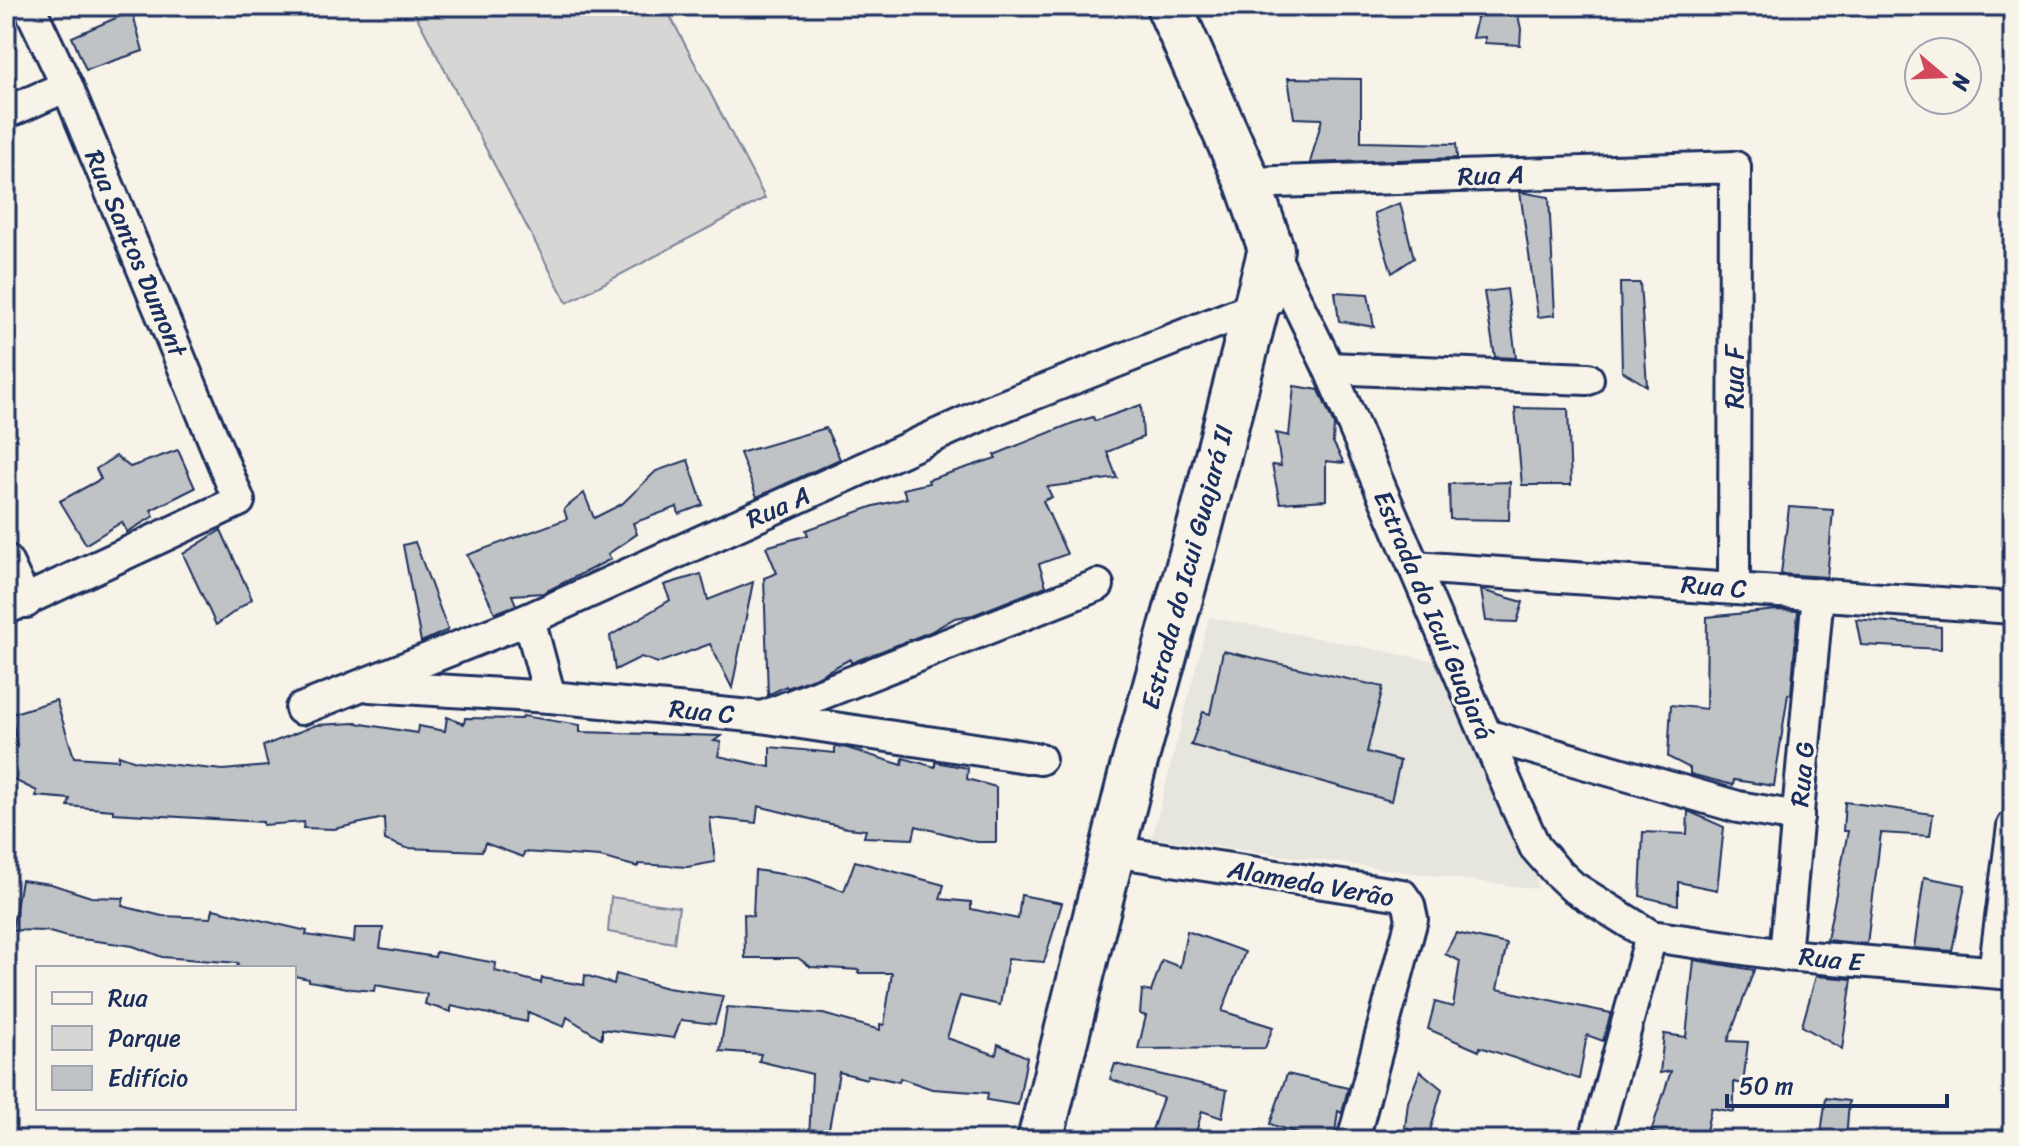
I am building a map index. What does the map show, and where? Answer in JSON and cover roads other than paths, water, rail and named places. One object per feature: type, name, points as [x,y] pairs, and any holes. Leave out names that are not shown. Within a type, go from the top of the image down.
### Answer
[{"type":"main road","name":"Estrada do Icui Guajará II","points":[[1040,1140],[1112,851],[1277,308],[1271,249],[1248,183],[1169,6]]},
{"type":"street","name":"Rua Santos Dumont","points":[[16,606],[239,501],[67,86],[29,6]]},
{"type":"street","points":[[6,113],[67,86]]},
{"type":"street","name":"Rua A","points":[[1248,183],[1735,167]]},
{"type":"street","name":"Rua F","points":[[1734,587],[1735,167]]},
{"type":"street","name":"Rua A","points":[[301,709],[529,619],[988,412],[1277,308]]},
{"type":"street","name":"Estrada do Icuí Guajará","points":[[1277,308],[1329,368],[1535,847],[1573,887],[1651,936]]},
{"type":"street","points":[[1329,368],[1588,379]]},
{"type":"street","points":[[6,560],[16,606]]},
{"type":"street","name":"Rua C","points":[[1414,567],[2013,608]]},
{"type":"street","points":[[761,717],[1098,585]]},
{"type":"street","name":"Rua G","points":[[1785,955],[1818,594]]},
{"type":"street","points":[[529,619],[550,697]]},
{"type":"street","name":"Rua C","points":[[362,685],[550,697],[761,717],[1040,759]]},
{"type":"street","points":[[1486,735],[1738,807],[1798,817]]},
{"type":"street","points":[[2004,973],[2013,826]]},
{"type":"street","name":"Alameda Verão","points":[[1112,851],[1402,895],[1409,905],[1412,919],[1353,1140]]},
{"type":"street","points":[[1595,1140],[1651,936]]},
{"type":"street","name":"Rua E","points":[[1651,936],[1785,955],[2004,973]]}]
